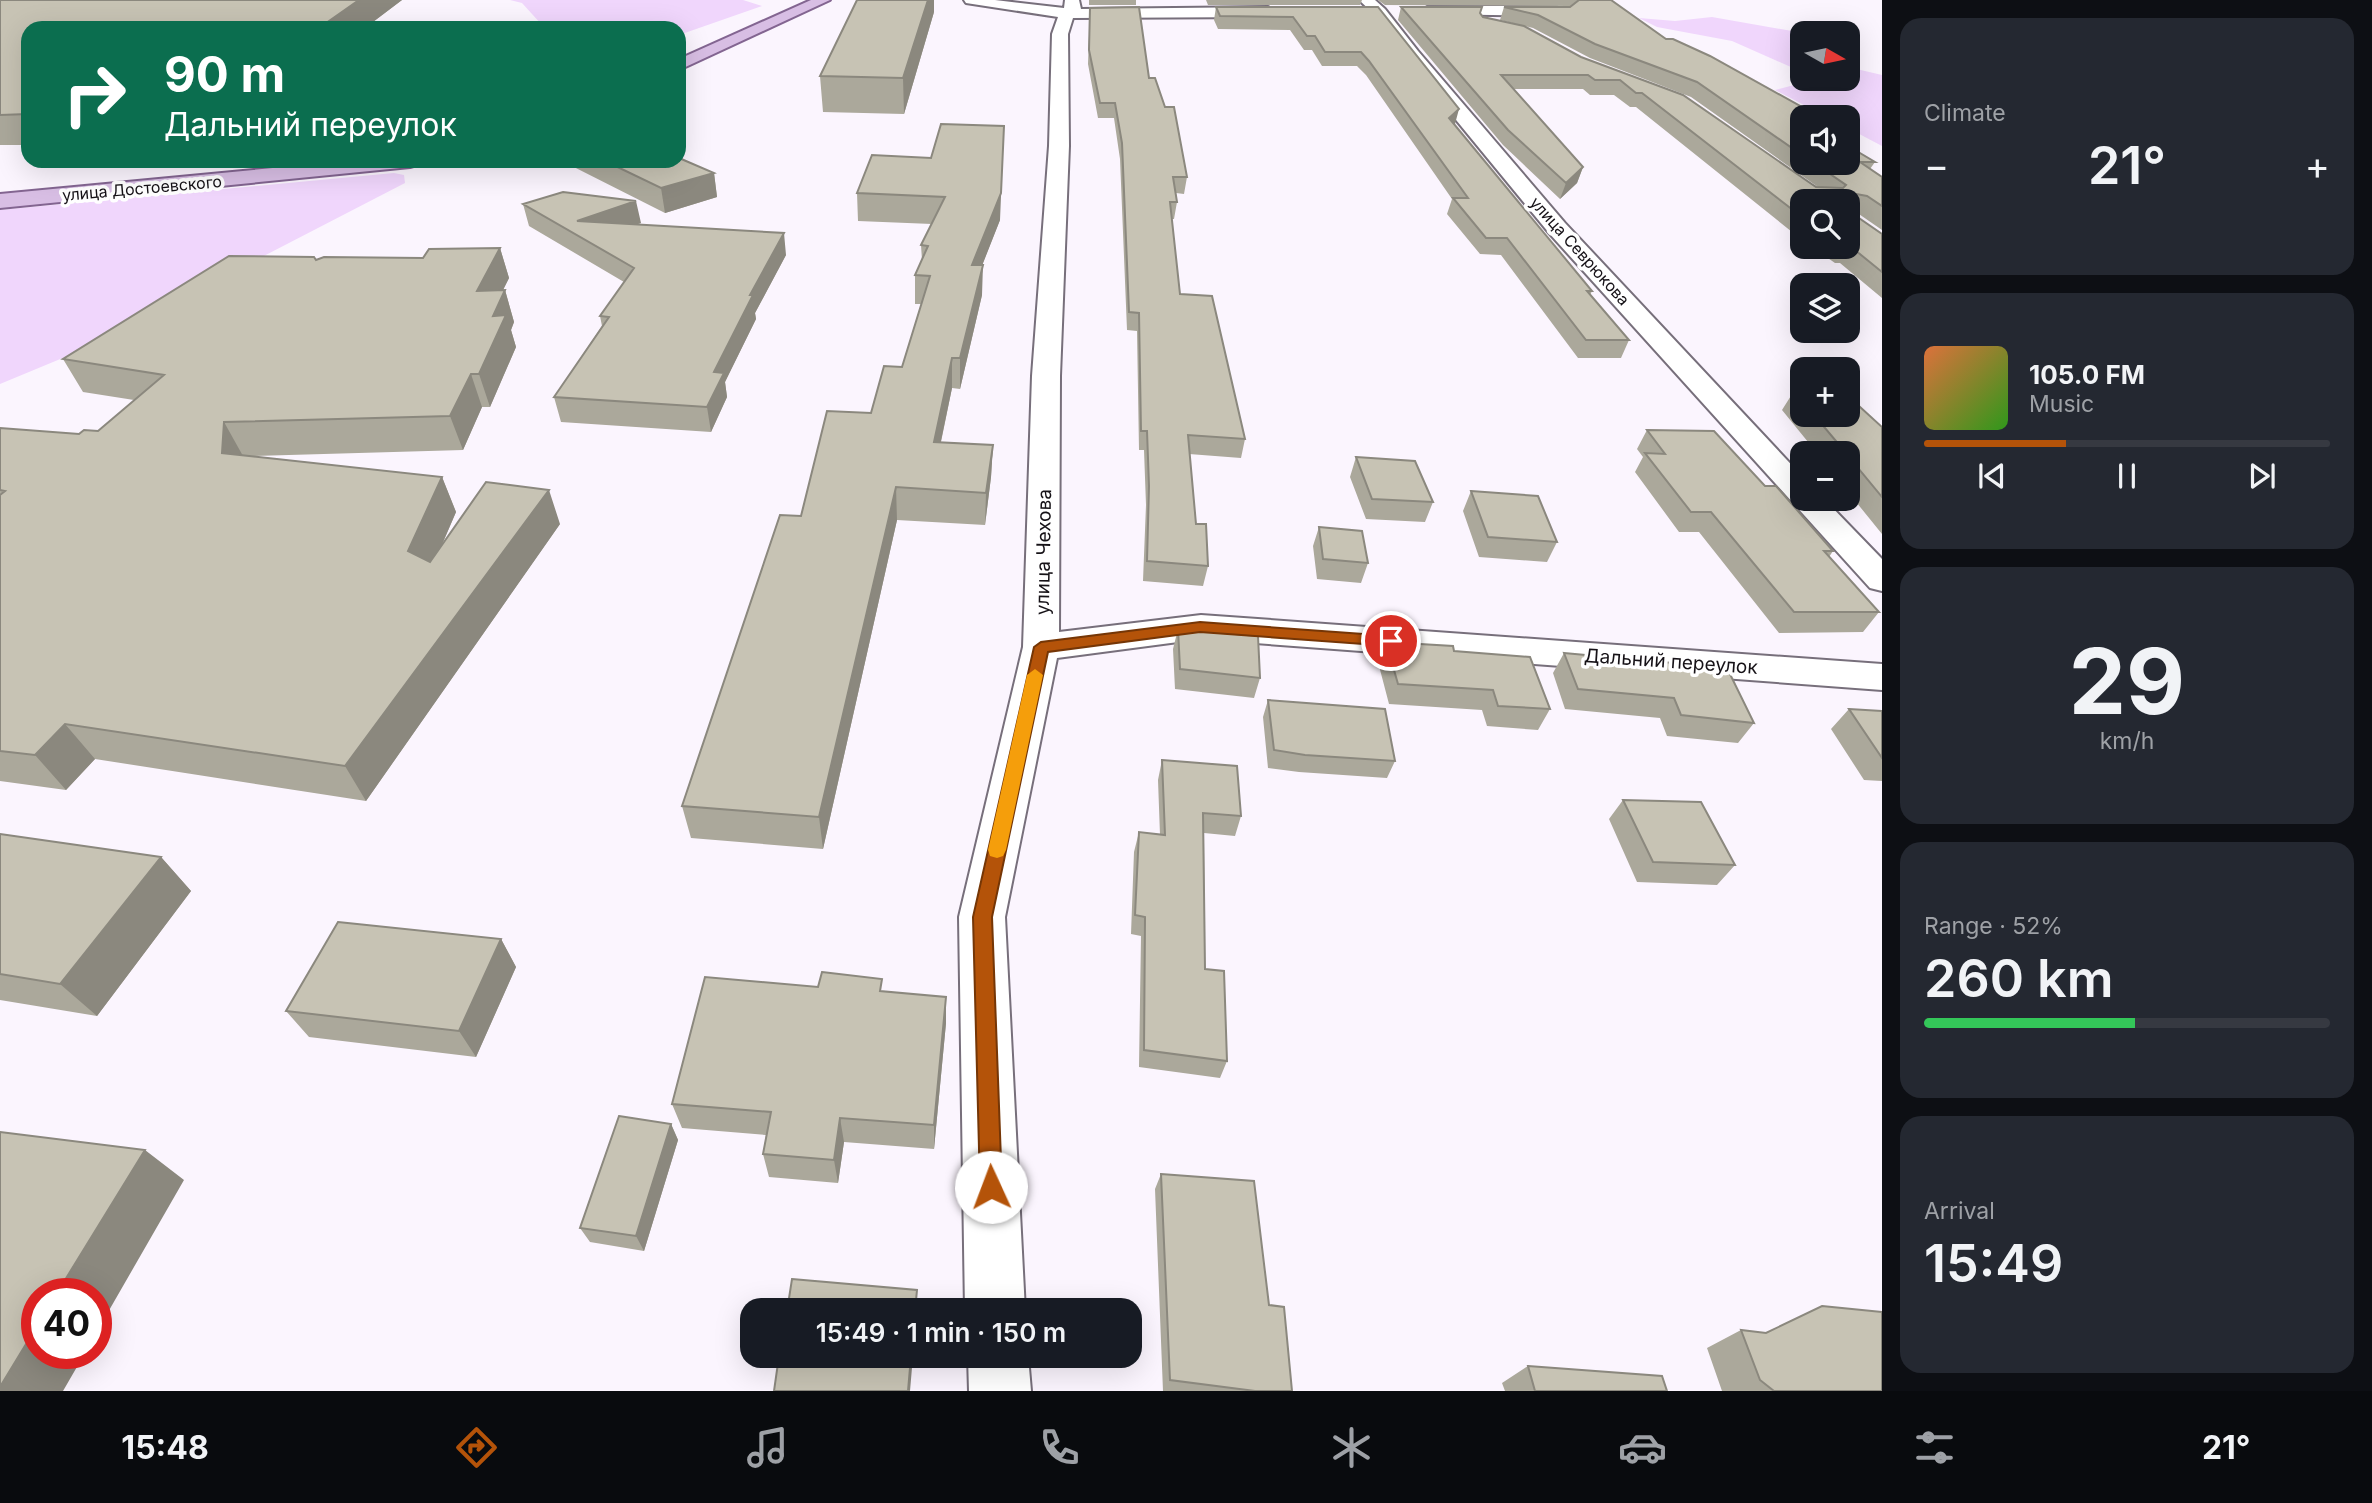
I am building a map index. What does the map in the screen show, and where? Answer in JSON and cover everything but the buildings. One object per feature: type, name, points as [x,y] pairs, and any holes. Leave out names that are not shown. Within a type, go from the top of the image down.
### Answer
[{"type":"main road","points":[[686,62],[823,0]]},
{"type":"main road","name":"улица Достоевского","points":[[0,201],[338,168]]},
{"type":"street","points":[[971,0],[1019,9],[1070,6],[1285,12]]},
{"type":"street","points":[[1366,8],[1564,12],[1550,0]]},
{"type":"street","name":"улица Чехова","points":[[995,1298],[982,917],[1041,647],[1045,376],[1059,146],[1060,34],[1070,6]]},
{"type":"street","points":[[1366,8],[1506,28]]},
{"type":"street","name":"улица Севрюкова","points":[[1366,8],[1412,55],[1558,228],[1790,481]]},
{"type":"street","points":[[1818,511],[1882,580]]},
{"type":"street","name":"Дальний переулок","points":[[1041,647],[1200,627],[1882,677]]},
{"type":"street","points":[[999,1368],[1000,1391]]},
{"type":"shaded area","points":[[510,0],[743,0],[762,6],[686,33],[686,21],[538,21],[522,3]]},
{"type":"shaded area","points":[[1712,17],[1790,31],[1790,67],[1732,41],[1657,27],[1639,18],[1675,21]]},
{"type":"shaded area","points":[[1860,70],[1882,75],[1882,146],[1860,134],[1860,105],[1804,105],[1775,90],[1790,86],[1790,91],[1860,91]]},
{"type":"shaded area","points":[[394,173],[404,175],[405,183],[82,350],[0,384],[0,210]]},
{"type":"slow traffic","points":[[997,850],[1035,675]]},
{"type":"route","points":[[991,1187],[982,917],[1041,647],[1200,627],[1391,641]]}]
